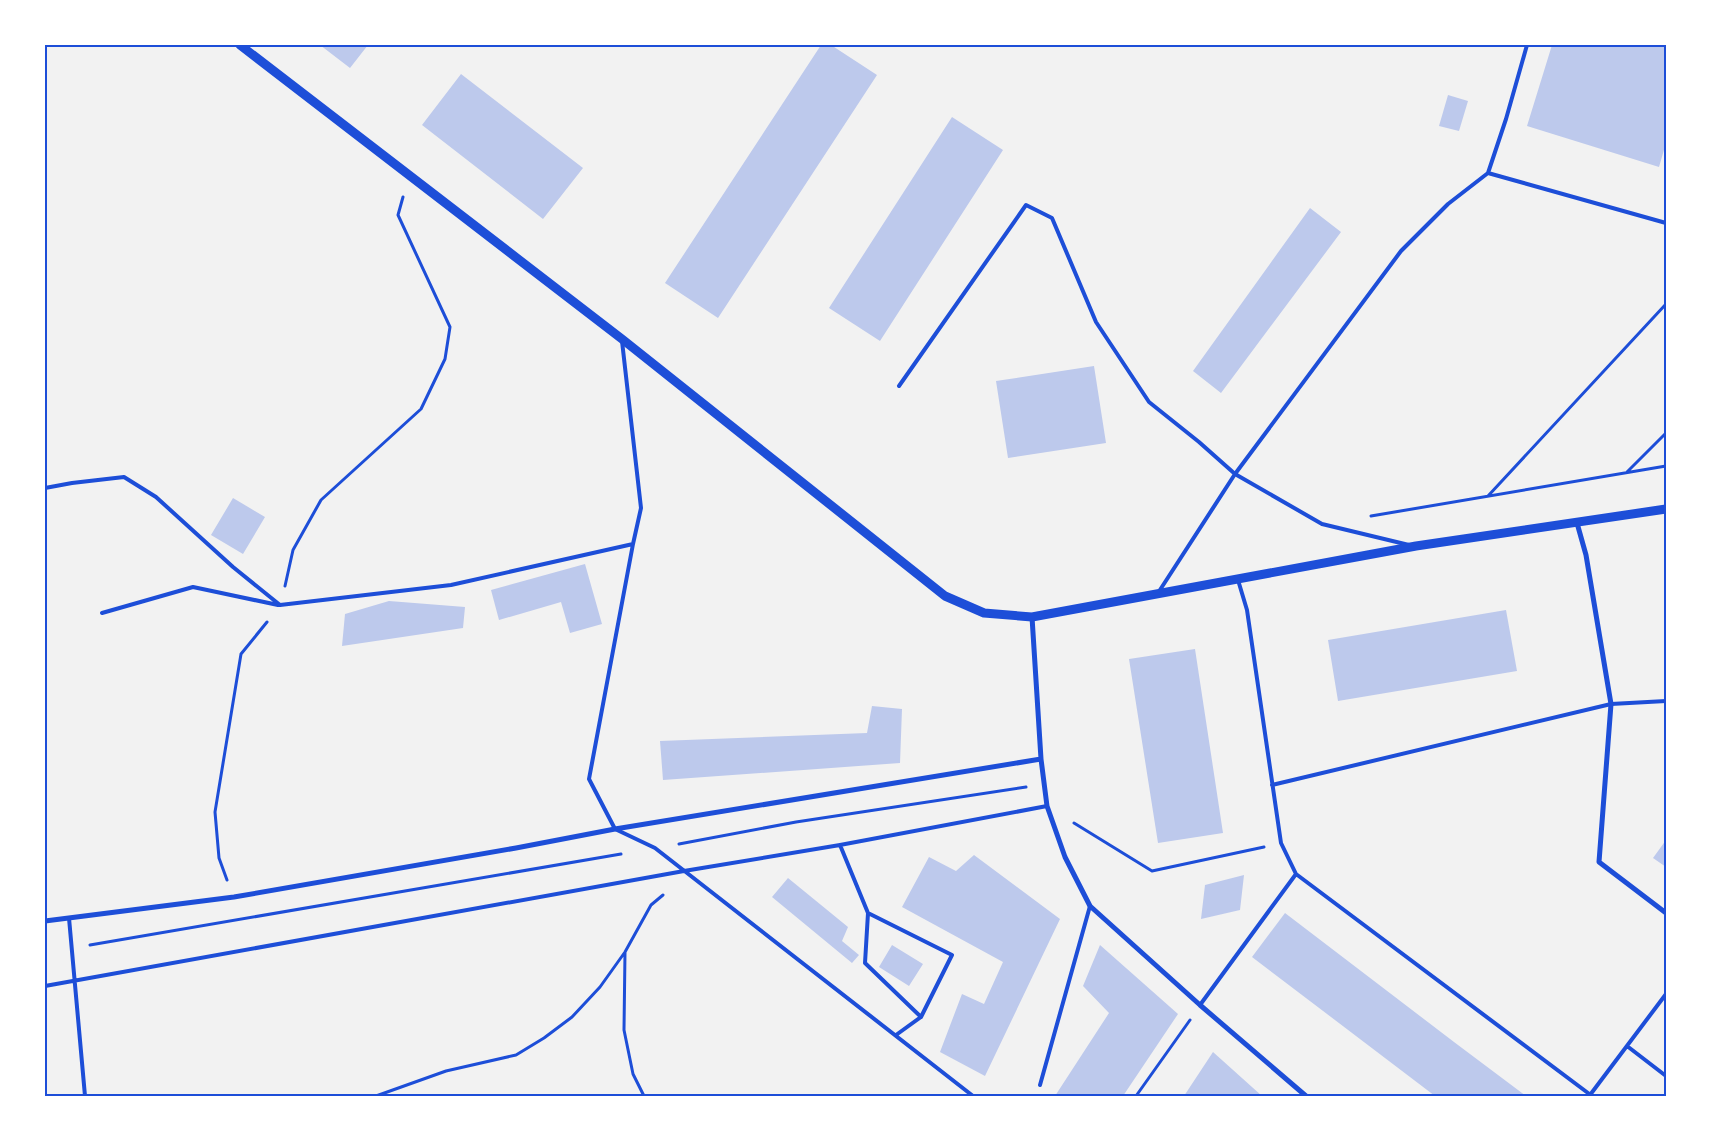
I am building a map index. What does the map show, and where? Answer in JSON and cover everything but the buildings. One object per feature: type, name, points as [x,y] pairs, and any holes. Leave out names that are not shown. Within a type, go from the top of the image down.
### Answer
[{"type":"street","points":[[240,45],[622,339],[945,596],[984,613],[1032,617],[1416,546],[1666,509]]},
{"type":"street","points":[[1577,522],[1586,556],[1612,704],[1599,862],[1666,913]]},
{"type":"street","points":[[1032,617],[1041,759],[1047,806],[1065,857],[1090,906],[1200,1005],[1306,1096]]},
{"type":"street","points":[[45,922],[234,897],[506,850],[615,829],[1041,759]]},
{"type":"lane","points":[[1158,593],[1235,474],[1401,251],[1448,204],[1488,172],[1506,119],[1526,45]]},
{"type":"lane","points":[[1488,172],[1666,223]]},
{"type":"lane","points":[[899,386],[1026,204],[1052,218],[1096,322],[1149,402],[1235,474],[1322,524],[1416,546]]},
{"type":"lane","points":[[622,339],[641,508],[589,778],[615,829],[655,848],[973,1096]]},
{"type":"lane","points":[[45,488],[124,477],[156,497],[232,567],[280,605]]},
{"type":"lane","points":[[102,613],[194,587],[280,605],[451,585],[633,544]]},
{"type":"lane","points":[[1238,578],[1246,610],[1281,843],[1296,874],[1591,1095],[1666,994]]},
{"type":"lane","points":[[1272,785],[1612,704],[1666,702]]},
{"type":"lane","points":[[45,986],[684,871],[840,845],[1047,806]]},
{"type":"lane","points":[[840,845],[868,913],[865,963],[921,1017]]},
{"type":"lane","points":[[1200,1005],[1296,874]]},
{"type":"lane","points":[[1040,1085],[1090,906]]},
{"type":"lane","points":[[868,913],[952,955],[921,1017],[896,1035]]},
{"type":"lane","points":[[69,918],[85,1096]]},
{"type":"lane","points":[[1626,1046],[1666,1076]]},
{"type":"path","points":[[234,897],[219,858],[215,812],[241,654],[280,605],[293,550],[321,500],[420,409],[445,359],[450,327],[398,215],[409,175]]},
{"type":"path","points":[[1488,496],[1666,304]]},
{"type":"path","points":[[1627,473],[1666,433]]},
{"type":"path","points":[[1370,516],[1666,466]]},
{"type":"path","points":[[72,949],[796,822],[1045,784]]},
{"type":"path","points":[[1047,806],[1152,871],[1281,843]]},
{"type":"path","points":[[376,1096],[446,1071],[516,1056],[544,1038],[572,1017],[600,987],[625,952],[651,904],[682,879],[684,871]]},
{"type":"path","points":[[625,952],[624,1030],[633,1074],[644,1096]]},
{"type":"path","points":[[1136,1096],[1200,1005]]}]
